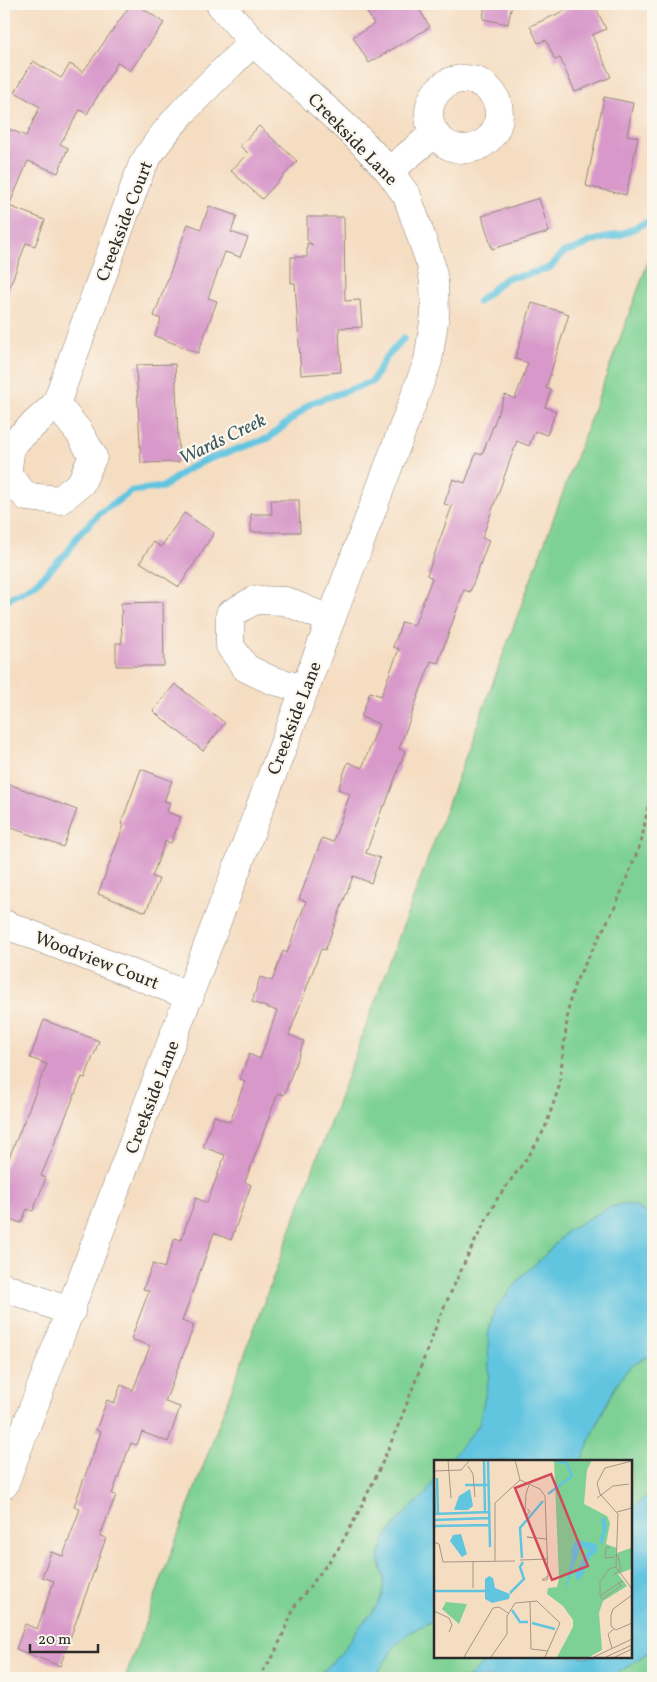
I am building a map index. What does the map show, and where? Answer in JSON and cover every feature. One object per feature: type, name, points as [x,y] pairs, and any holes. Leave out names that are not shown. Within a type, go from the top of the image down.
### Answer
[{"type":"street","name":"Creekside Lane","points":[[4,1485],[190,996],[428,361],[432,344],[436,316],[434,282],[431,265],[407,196],[389,171],[358,139],[253,42],[220,4]]},
{"type":"street","name":"Creekside Court","points":[[56,404],[142,166],[168,128],[253,42]]},
{"type":"street","points":[[389,171],[435,133]]},
{"type":"street","points":[[305,689],[271,680],[246,668],[230,646],[230,614],[255,600],[285,601],[331,620]]},
{"type":"street","name":"Woodview Court","points":[[4,924],[190,996]]},
{"type":"street","points":[[4,1287],[71,1312]]},
{"type":"path","points":[[258,1678],[274,1655],[295,1606],[337,1551],[356,1517],[402,1419],[440,1316],[469,1253],[497,1199],[532,1151],[545,1128],[559,1087],[568,1011],[576,984],[616,905],[640,843],[649,802],[653,746]]},
{"type":"green space","points":[[653,249],[653,1678],[125,1678]]},
{"type":"water","points":[[623,1204],[635,1206],[653,1218],[653,1356],[642,1359],[632,1365],[620,1379],[581,1460],[450,1460],[479,1425],[489,1376],[488,1335],[494,1311],[522,1276],[567,1231],[607,1208]]},
{"type":"water","points":[[434,1481],[434,1620],[410,1632],[396,1645],[374,1678],[317,1678],[341,1653],[359,1627],[372,1613],[383,1595],[384,1577],[379,1558],[384,1541],[400,1518],[425,1495]]},
{"type":"water","points":[[653,1492],[653,1649],[611,1678],[467,1678],[491,1657],[632,1657],[632,1507]]},
{"type":"building","points":[[131,4],[137,4],[164,23],[130,71],[118,62],[87,114],[80,110],[60,144],[68,148],[58,173],[28,161],[9,206],[45,220],[35,246],[26,243],[6,297],[4,296],[4,127],[26,136],[40,107],[15,92],[33,61],[61,78],[70,64],[83,72]]},
{"type":"building","points":[[362,4],[416,4],[430,27],[369,63],[353,37],[374,24]]},
{"type":"building","points":[[485,4],[512,4],[508,24],[483,19]]},
{"type":"building","points":[[580,4],[594,4],[606,29],[592,35],[611,77],[575,92],[560,58],[555,60],[546,40],[538,43],[530,26]]},
{"type":"building","points":[[604,97],[633,103],[627,135],[638,137],[626,195],[586,186]]},
{"type":"building","points":[[259,126],[297,161],[262,199],[231,171],[248,153],[240,146]]},
{"type":"building","points":[[539,198],[549,232],[492,249],[482,216]]},
{"type":"building","points":[[209,206],[237,216],[231,232],[248,238],[240,257],[225,252],[208,298],[217,301],[198,353],[155,336],[161,319],[154,316],[188,224],[201,229]]},
{"type":"building","points":[[307,217],[344,217],[345,301],[360,300],[362,327],[339,328],[341,372],[301,375],[295,283],[291,283],[291,257],[307,257],[307,243],[313,245],[307,240]]},
{"type":"building","points":[[532,303],[569,314],[546,388],[551,390],[545,407],[556,411],[547,435],[535,431],[529,446],[517,441],[482,538],[489,540],[470,592],[464,590],[438,663],[431,661],[399,749],[405,751],[366,853],[380,858],[371,883],[353,876],[325,950],[321,949],[289,1035],[304,1041],[284,1095],[278,1093],[245,1182],[251,1185],[231,1240],[214,1233],[182,1321],[194,1326],[165,1402],[180,1407],[168,1442],[142,1432],[137,1445],[131,1443],[112,1494],[116,1495],[100,1536],[106,1538],[60,1666],[16,1649],[25,1624],[37,1629],[54,1581],[42,1577],[51,1552],[63,1556],[80,1509],[74,1506],[101,1432],[96,1430],[107,1400],[114,1403],[121,1385],[133,1390],[150,1346],[131,1339],[149,1291],[143,1289],[153,1264],[164,1268],[175,1238],[181,1240],[196,1198],[207,1203],[225,1155],[203,1147],[214,1116],[230,1122],[245,1081],[240,1079],[249,1054],[260,1059],[277,1011],[252,1002],[260,977],[272,981],[283,951],[287,953],[306,901],[299,899],[322,838],[333,842],[350,794],[338,789],[348,762],[362,768],[379,724],[361,717],[370,692],[381,696],[399,649],[393,647],[402,622],[414,626],[432,578],[427,575],[452,506],[444,504],[453,479],[465,483],[476,453],[482,455],[505,395],[515,399],[528,363],[515,359]]},
{"type":"building","points":[[175,364],[179,462],[141,463],[136,365]]},
{"type":"building","points":[[271,500],[299,500],[300,532],[251,532],[251,514],[272,514]]},
{"type":"building","points":[[184,513],[214,533],[179,587],[140,562],[153,542],[161,547]]},
{"type":"building","points":[[163,602],[164,666],[116,666],[116,643],[122,643],[121,603]]},
{"type":"building","points":[[175,684],[225,723],[203,751],[153,711]]},
{"type":"building","points":[[141,769],[172,781],[164,801],[170,803],[167,812],[181,817],[171,843],[165,841],[152,877],[159,879],[146,912],[98,894],[124,825],[121,824]]},
{"type":"building","points":[[4,782],[77,810],[63,847],[4,825]]},
{"type":"building","points":[[44,1020],[99,1041],[85,1078],[82,1077],[41,1176],[46,1178],[33,1211],[27,1209],[21,1223],[4,1217],[4,1170],[47,1064],[30,1058]]},
{"type":"waterway","name":"Wards Creek","points":[[478,302],[506,278],[549,268],[564,252],[581,247],[589,242],[622,234],[653,219]]},
{"type":"waterway","name":"Wards Creek","points":[[4,601],[34,585],[68,552],[78,535],[100,513],[132,491],[163,487],[186,470],[206,460],[269,438],[311,403],[372,382],[385,359],[404,338]]}]
